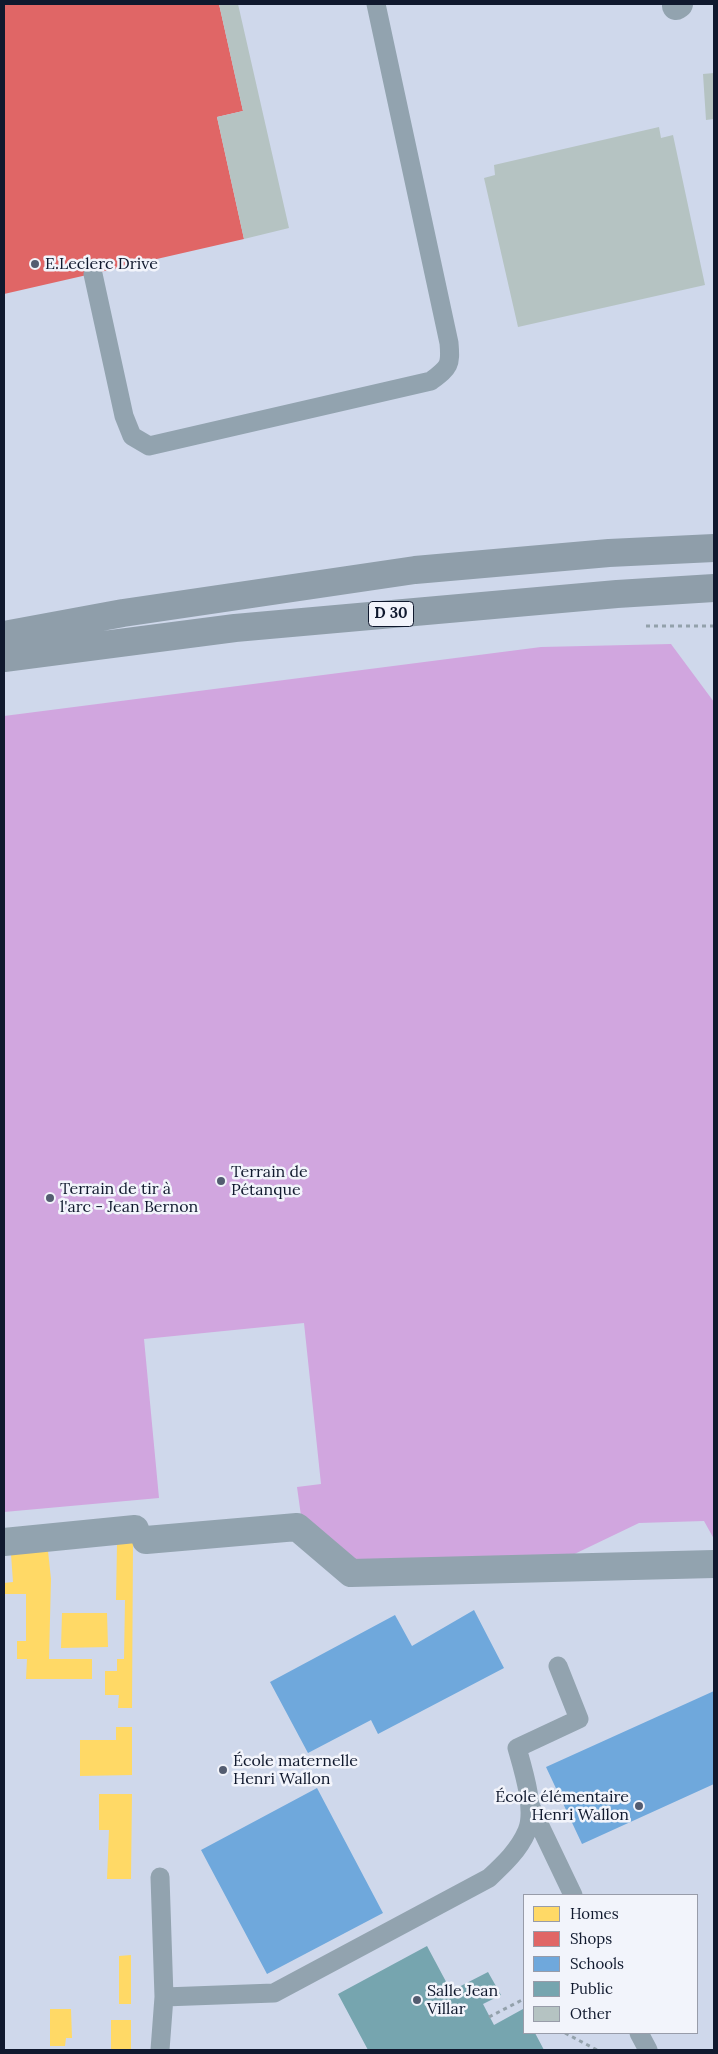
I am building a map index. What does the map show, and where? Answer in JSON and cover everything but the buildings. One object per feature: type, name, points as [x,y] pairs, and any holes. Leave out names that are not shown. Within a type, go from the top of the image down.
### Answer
[{"type":"main road","points":[[4,634],[123,612],[415,570],[610,553],[714,548]]},
{"type":"main road","name":"D 30","points":[[4,658],[235,628],[617,594],[714,588]]},
{"type":"street","points":[[4,1542],[297,1527],[351,1573],[714,1564]]},
{"type":"lane","points":[[93,274],[124,416],[132,436],[149,446],[431,380],[447,369],[450,360],[449,343],[376,4]]},
{"type":"lane","points":[[558,1666],[579,1719],[516,1748],[529,1804],[573,1894]]},
{"type":"lane","points":[[164,1997],[274,1994],[489,1878],[512,1856],[528,1829],[529,1804]]},
{"type":"lane","points":[[160,1877],[164,1997],[160,2050]]},
{"type":"lane","points":[[640,2034],[648,2050]]},
{"type":"path","points":[[489,2017],[523,2000]]},
{"type":"path","points":[[567,2034],[597,2050]]},
{"type":"shaded area","points":[[671,644],[714,702],[714,1539],[704,1521],[639,1523],[562,1560],[355,1563],[302,1523],[297,1487],[321,1484],[304,1323],[144,1339],[159,1498],[4,1512],[4,716],[541,647]]},
{"type":"place","name":"E.Leclerc Drive","points":[[35,264]]},
{"type":"place","name":"Terrain de Pétanque","points":[[221,1181]]},
{"type":"place","name":"Terrain de tir à l'arc - Jean Bernon","points":[[50,1198]]},
{"type":"place","name":"École maternelle Henri Wallon","points":[[223,1770]]},
{"type":"place","name":"École élémentaire Henri Wallon","points":[[639,1806]]},
{"type":"place","name":"Salle Jean Villar","points":[[417,2000]]}]
